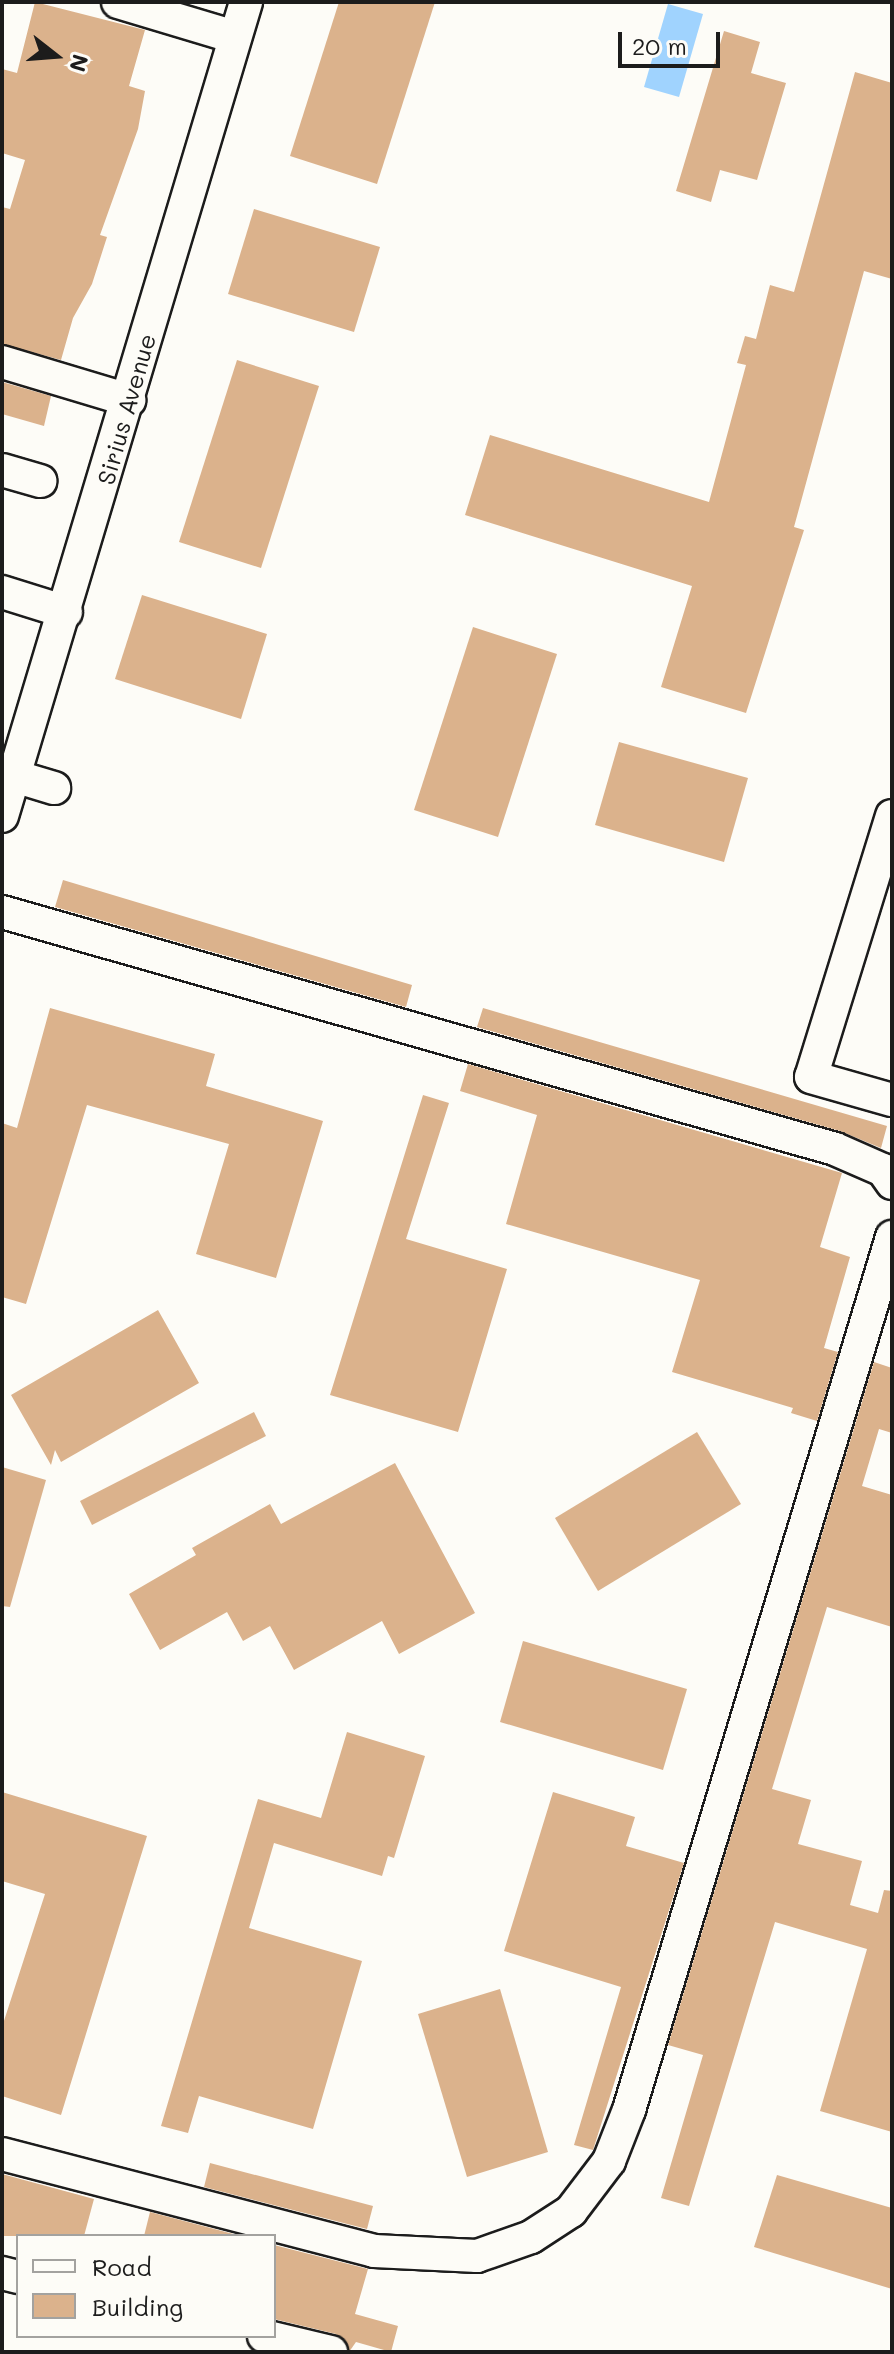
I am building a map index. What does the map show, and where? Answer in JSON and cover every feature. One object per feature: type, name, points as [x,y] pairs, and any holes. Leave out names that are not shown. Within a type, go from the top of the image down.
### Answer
[{"type":"street","points":[[118,2],[235,37]]},
{"type":"street","name":"Sirius Avenue","points":[[2,816],[66,612],[246,2]]},
{"type":"street","points":[[2,362],[129,400]]},
{"type":"street","points":[[2,470],[40,481]]},
{"type":"street","points":[[2,592],[66,612]]},
{"type":"street","points":[[14,776],[54,788]]},
{"type":"street","points":[[892,816],[811,1077],[892,1100]]},
{"type":"street","points":[[2,912],[835,1149],[883,1170],[892,1183]]},
{"type":"street","points":[[2,2154],[374,2251],[477,2256],[531,2237],[571,2211],[609,2161],[629,2110],[892,1237]]},
{"type":"street","points":[[272,2338],[331,2352]]},
{"type":"water","points":[[668,4],[703,14],[679,97],[644,87]]},
{"type":"building","points":[[35,2],[145,30],[129,86],[145,91],[138,129],[100,235],[107,237],[92,284],[73,318],[61,360],[2,344],[2,207],[10,209],[25,160],[2,153],[2,69],[17,73]]},
{"type":"building","points":[[339,2],[435,2],[377,184],[290,156]]},
{"type":"building","points":[[724,31],[760,42],[751,73],[786,83],[757,180],[720,170],[711,202],[676,191]]},
{"type":"building","points":[[855,72],[892,83],[892,279],[864,271],[794,527],[804,530],[746,713],[661,687],[692,586],[465,515],[490,435],[709,502],[746,365],[737,363],[745,336],[756,339],[770,285],[794,292]]},
{"type":"building","points":[[254,209],[380,247],[354,332],[228,294]]},
{"type":"building","points":[[237,360],[319,386],[261,568],[179,542]]},
{"type":"building","points":[[2,382],[51,396],[44,426],[2,414]]},
{"type":"building","points":[[142,595],[267,634],[241,719],[115,679]]},
{"type":"building","points":[[473,627],[557,654],[498,837],[414,810]]},
{"type":"building","points":[[619,742],[748,778],[724,862],[595,825]]},
{"type":"building","points":[[63,880],[412,985],[406,1007],[55,907]]},
{"type":"building","points":[[50,1008],[215,1054],[206,1086],[323,1121],[276,1278],[196,1254],[229,1144],[87,1105],[26,1304],[2,1297],[2,1123],[17,1128]]},
{"type":"building","points":[[483,1008],[887,1126],[881,1148],[840,1131],[477,1027]]},
{"type":"building","points":[[468,1064],[842,1173],[820,1247],[850,1257],[824,1348],[838,1352],[817,1421],[791,1413],[793,1408],[672,1372],[700,1280],[506,1224],[537,1115],[460,1091]]},
{"type":"building","points":[[423,1095],[449,1103],[406,1239],[507,1269],[458,1432],[330,1395]]},
{"type":"building","points":[[158,1310],[199,1383],[61,1462],[55,1450],[51,1465],[11,1395]]},
{"type":"building","points":[[874,1362],[892,1368],[892,1433],[879,1429],[862,1486],[892,1495],[892,1627],[827,1607],[772,1789],[811,1800],[798,1844],[862,1861],[850,1905],[878,1913],[884,1890],[892,1891],[892,2132],[820,2111],[867,1949],[775,1922],[689,2206],[661,2198],[703,2055],[668,2045]]},
{"type":"building","points":[[254,1412],[266,1436],[92,1525],[80,1501]]},
{"type":"building","points":[[697,1432],[741,1504],[598,1591],[555,1518]]},
{"type":"building","points":[[395,1463],[475,1613],[399,1654],[382,1621],[294,1670],[270,1626],[243,1641],[227,1612],[160,1650],[129,1594],[196,1555],[192,1548],[270,1504],[281,1524]]},
{"type":"building","points":[[2,1467],[46,1480],[10,1607],[2,1606]]},
{"type":"building","points":[[523,1641],[687,1689],[663,1770],[500,1722]]},
{"type":"building","points":[[347,1732],[425,1756],[394,1858],[388,1856],[382,1876],[274,1843],[249,1928],[362,1961],[313,2129],[199,2096],[188,2133],[161,2126],[258,1799],[321,1818]]},
{"type":"building","points":[[2,1792],[147,1836],[61,2115],[2,2096],[2,2027],[45,1894],[2,1881]]},
{"type":"building","points":[[553,1792],[635,1817],[626,1846],[684,1863],[593,2150],[574,2145],[621,1987],[504,1951]]},
{"type":"building","points":[[500,1989],[548,2152],[467,2177],[418,2014]]},
{"type":"building","points":[[210,2163],[373,2206],[367,2229],[204,2187]]},
{"type":"building","points":[[2,2174],[94,2199],[85,2234],[2,2236]]},
{"type":"building","points":[[777,2175],[892,2208],[892,2289],[754,2247]]},
{"type":"building","points":[[150,2212],[233,2234],[144,2234]]},
{"type":"building","points":[[276,2246],[368,2269],[355,2314],[398,2326],[391,2352],[356,2342],[349,2352],[336,2334],[276,2319]]}]
